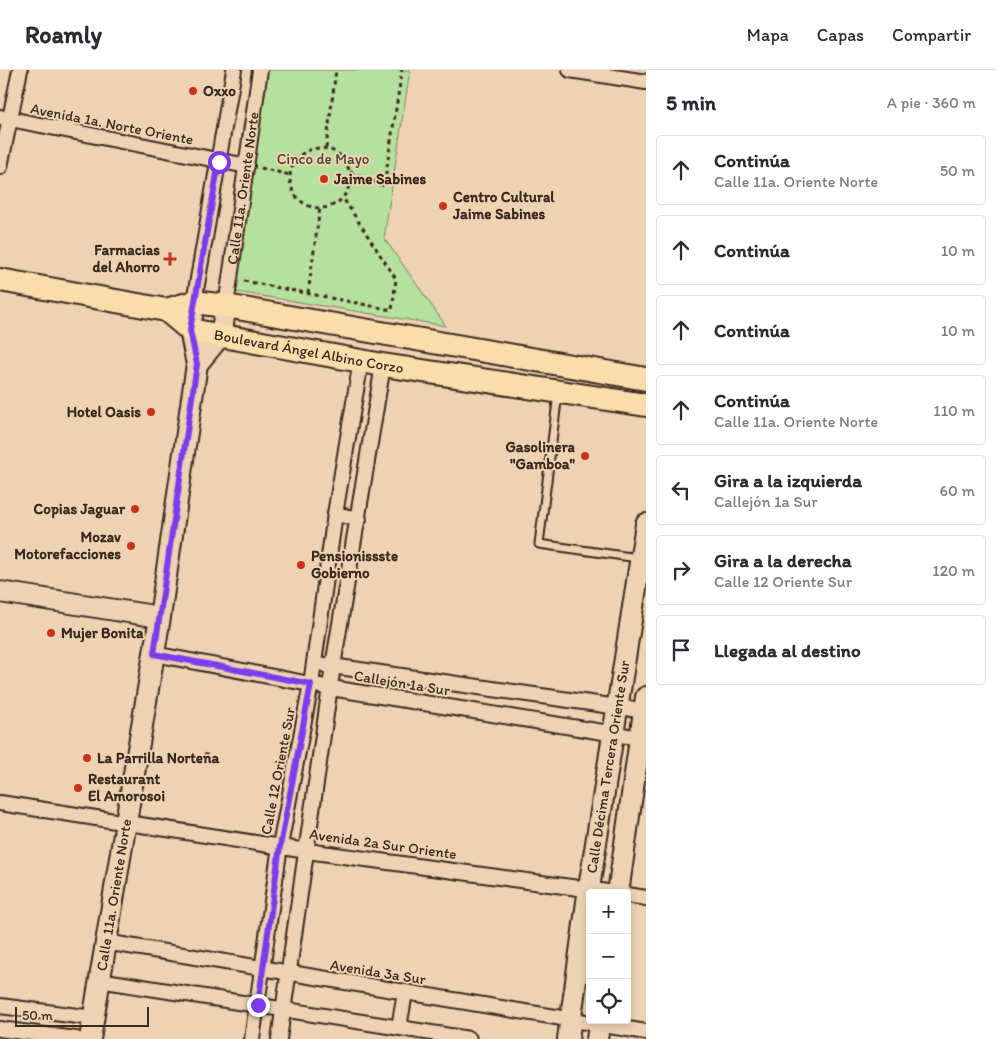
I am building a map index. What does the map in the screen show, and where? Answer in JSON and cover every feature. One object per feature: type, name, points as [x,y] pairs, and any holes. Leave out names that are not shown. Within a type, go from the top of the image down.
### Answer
[{"type":"main road","points":[[0,280],[166,310],[190,330]]},
{"type":"main road","name":"Boulevard Ángel Albino Corzo","points":[[166,310],[194,302],[226,306],[646,379]]},
{"type":"main road","name":"Boulevard Ángel Albino Corzo","points":[[190,330],[383,365],[646,405]]},
{"type":"street","points":[[0,167],[6,119],[20,70]]},
{"type":"street","name":"Calle 11a. Oriente Norte","points":[[194,302],[234,70]]},
{"type":"street","name":"Calle 11a. Oriente Norte","points":[[226,306],[251,166],[260,70]]},
{"type":"street","points":[[570,70],[646,82]]},
{"type":"street","name":"Avenida 1a. Norte Oriente","points":[[6,119],[219,162],[251,166]]},
{"type":"street","points":[[194,302],[190,330],[197,364]]},
{"type":"street","points":[[197,364],[221,335],[226,306]]},
{"type":"street","name":"Calle 12 Oriente Sur","points":[[252,1039],[280,846],[311,684],[335,514],[360,361]]},
{"type":"street","name":"Calle 11a. Oriente Norte","points":[[90,1039],[160,617],[197,364]]},
{"type":"street","points":[[279,1039],[334,666],[383,365]]},
{"type":"street","points":[[346,455],[368,458]]},
{"type":"street","points":[[335,514],[359,519]]},
{"type":"street","name":"Calle Décima Tercera Oriente Sur","points":[[570,1029],[589,888],[644,558],[646,524]]},
{"type":"street","points":[[0,592],[160,617]]},
{"type":"street","name":"Callejón 1a Sur","points":[[154,654],[331,688],[643,738]]},
{"type":"street","name":"Callejón 1a Sur","points":[[314,662],[618,707],[645,706]]},
{"type":"street","points":[[617,889],[643,738],[645,706]]},
{"type":"street","name":"Avenida 2a Sur Oriente","points":[[0,803],[307,850],[594,889]]},
{"type":"street","points":[[631,896],[646,898]]},
{"type":"street","name":"Avenida 3a Sur","points":[[105,942],[405,993],[570,1029],[599,1028],[646,1032]]},
{"type":"street","points":[[99,980],[469,1039]]},
{"type":"street","points":[[399,1028],[405,993]]},
{"type":"street","points":[[0,1006],[93,1018]]},
{"type":"street","points":[[0,1029],[76,1039]]},
{"type":"lane","points":[[558,392],[539,544],[644,558]]},
{"type":"path","points":[[326,148],[336,70]]},
{"type":"path","points":[[350,172],[384,186],[402,70]]},
{"type":"path","points":[[316,147],[326,148],[342,156],[350,172],[351,182],[343,198],[336,204],[320,208],[310,206],[294,194],[290,185],[290,174],[292,165],[298,156],[316,147]]},
{"type":"path","points":[[251,166],[290,174]]},
{"type":"path","points":[[241,280],[392,310],[396,279],[343,198]]},
{"type":"path","points":[[308,293],[320,208]]},
{"type":"green space","name":"Cinco de Mayo","points":[[263,70],[410,70],[384,238],[446,326],[231,291]]},
{"type":"place","name":"Oxxo","points":[[193,91]]},
{"type":"place","name":"Jaime Sabines","points":[[324,179]]},
{"type":"place","name":"Centro Cultural Jaime Sabines","points":[[443,206]]},
{"type":"place","name":"Farmacias del Ahorro","points":[[170,259]]},
{"type":"place","name":"Hotel Oasis","points":[[151,412]]},
{"type":"place","name":"Gasolinera \"Gamboa\"","points":[[585,456]]},
{"type":"place","name":"Copias Jaguar","points":[[135,509]]},
{"type":"place","name":"Mozav Motorefacciones","points":[[131,546]]},
{"type":"place","name":"Pensionissste Gobierno","points":[[301,565]]},
{"type":"place","name":"Mujer Bonita","points":[[51,633]]},
{"type":"place","name":"La Parrilla Norteña","points":[[87,758]]},
{"type":"place","name":"Restaurant El Amorosoi","points":[[78,788]]},
{"type":"route","points":[[219,162],[190,330],[197,364],[154,654],[311,684],[280,846],[258,1005]]}]
